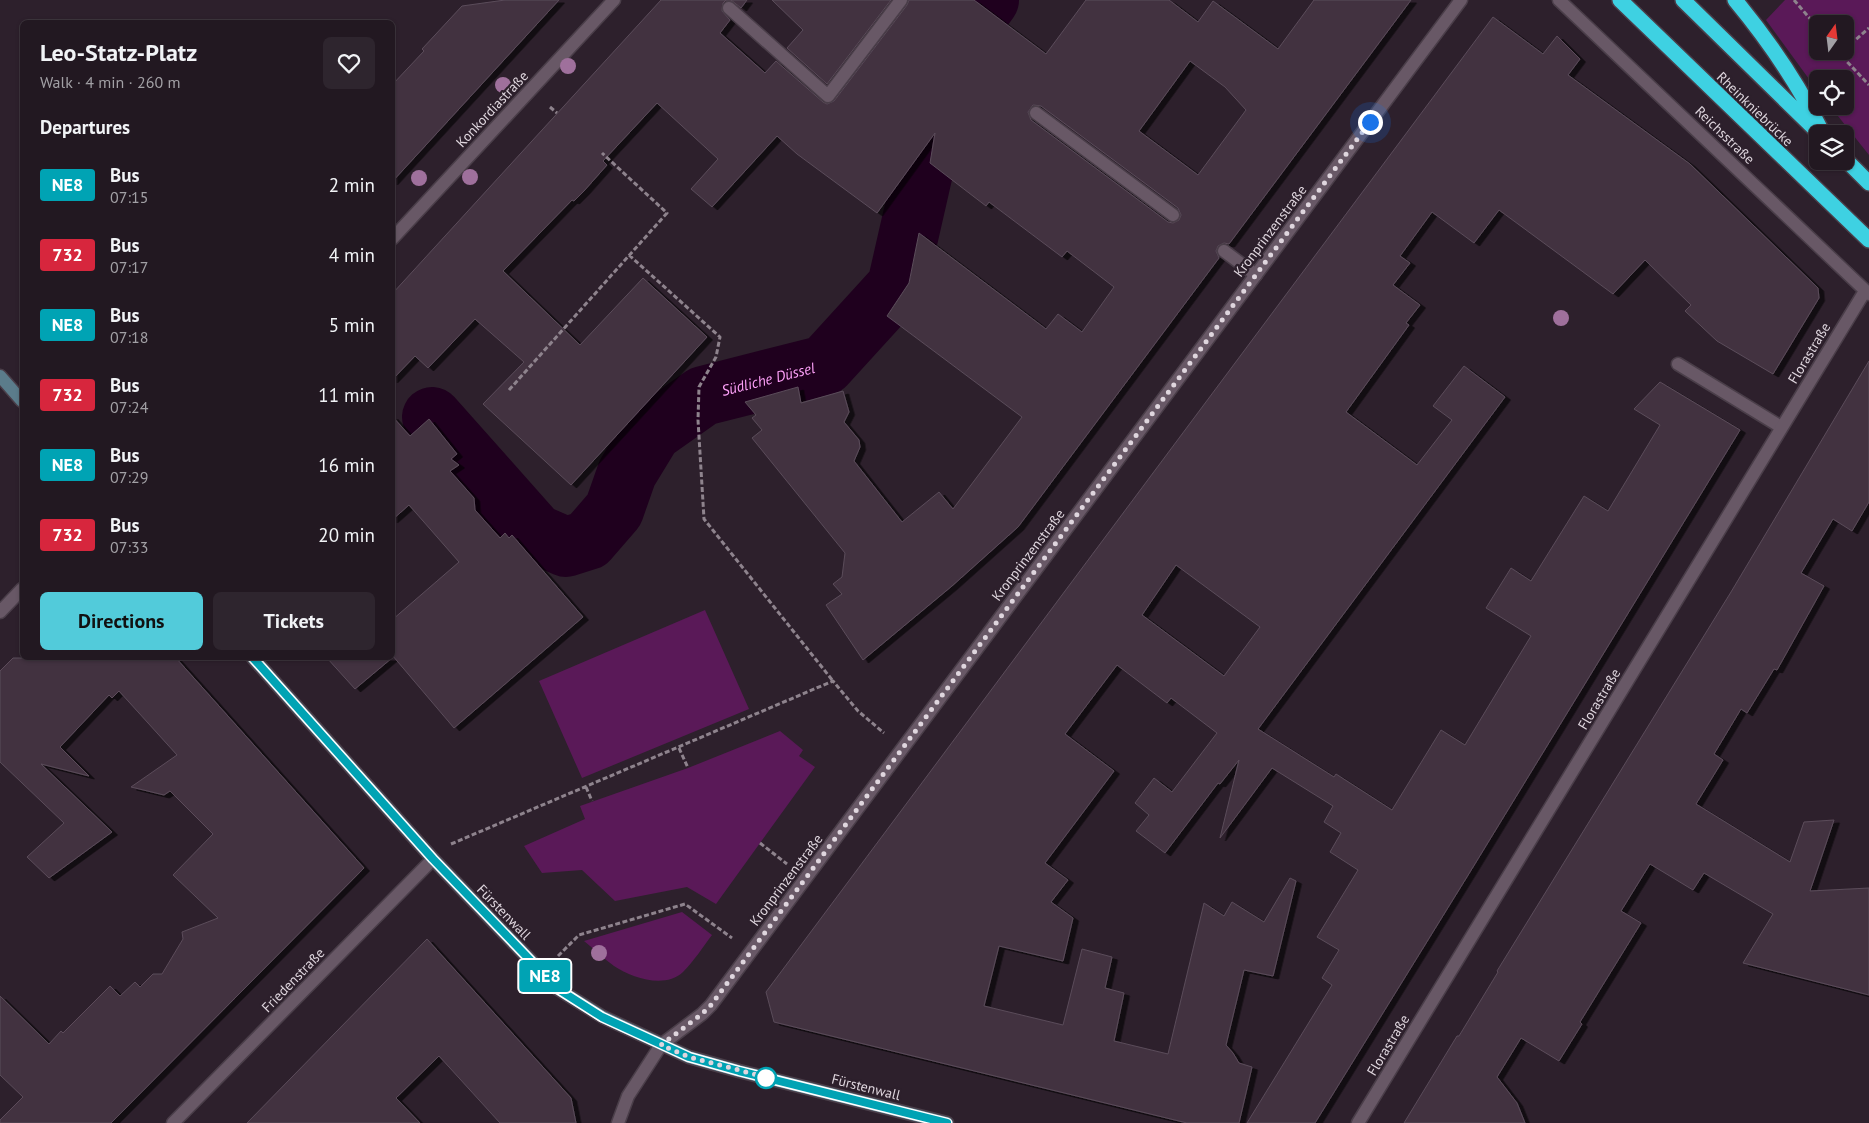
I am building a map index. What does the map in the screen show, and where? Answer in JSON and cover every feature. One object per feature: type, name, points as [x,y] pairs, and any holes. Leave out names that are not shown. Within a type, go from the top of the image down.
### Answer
[{"type":"highway","name":"Rheinkniebrücke","points":[[1620,0],[1869,240]]},
{"type":"highway","name":"Rheinkniebrücke","points":[[1683,0],[1812,125]]},
{"type":"highway","points":[[1734,0],[1764,35],[1779,57],[1803,94],[1817,125]]},
{"type":"highway","points":[[1854,168],[1869,183]]},
{"type":"street","name":"Konkordiastraße","points":[[395,236],[614,0]]},
{"type":"street","points":[[729,8],[828,96],[902,0]]},
{"type":"street","name":"Kronprinzenstraße","points":[[618,1123],[628,1096],[661,1045],[711,1005],[1461,0]]},
{"type":"street","name":"Reichsstraße","points":[[1560,0],[1867,292]]},
{"type":"street","points":[[1036,113],[1173,215]]},
{"type":"street","points":[[1224,251],[1256,275]]},
{"type":"street","name":"Florastraße","points":[[1358,1123],[1781,427],[1867,292]]},
{"type":"street","points":[[1678,364],[1781,427]]},
{"type":"street","points":[[0,376],[20,399]]},
{"type":"street","points":[[0,612],[20,590]]},
{"type":"street","name":"Fürstenwall","points":[[254,660],[433,859],[558,989],[587,1009],[689,1057],[947,1123]]},
{"type":"street","name":"Friedenstraße","points":[[173,1123],[433,859]]},
{"type":"path","points":[[1794,0],[1809,18]]},
{"type":"path","points":[[1854,40],[1869,28]]},
{"type":"path","points":[[1846,60],[1869,85]]},
{"type":"path","points":[[550,107],[557,113]]},
{"type":"path","points":[[509,390],[668,212],[602,153]]},
{"type":"path","points":[[629,255],[720,338],[716,357],[699,388],[698,420],[704,519],[858,711],[902,748]]},
{"type":"path","points":[[433,859],[448,846],[833,681]]},
{"type":"path","points":[[679,748],[688,768]]},
{"type":"path","points":[[586,786],[592,802]]},
{"type":"path","points":[[760,843],[806,878]]},
{"type":"path","points":[[542,972],[579,934],[685,904],[751,951]]},
{"type":"shaded area","points":[[1785,0],[1869,0],[1869,155],[1854,136],[1854,125],[1845,125],[1837,115],[1854,115],[1854,70],[1809,70],[1809,79],[1766,20]]},
{"type":"shaded area","points":[[705,610],[749,709],[582,778],[539,681]]},
{"type":"shaded area","points":[[780,731],[803,750],[799,756],[815,767],[716,904],[687,887],[615,901],[582,870],[542,873],[524,846],[585,819],[580,806],[688,768]]},
{"type":"shaded area","points":[[682,912],[712,935],[683,972],[667,980],[658,981],[639,978],[621,970],[584,941]]},
{"type":"building","points":[[505,0],[559,0],[395,179],[395,82],[462,6]]},
{"type":"building","points":[[661,0],[726,0],[723,3],[722,11],[730,20],[720,33],[765,73],[776,61],[827,104],[834,101],[909,0],[974,0],[1046,54],[1086,0],[1169,0],[1198,22],[1213,1],[1278,49],[1314,0],[1411,0],[1229,244],[1224,243],[1218,246],[1216,251],[1219,258],[1018,527],[952,586],[863,660],[826,605],[842,594],[833,584],[842,577],[845,553],[752,438],[762,430],[752,418],[756,415],[745,402],[798,387],[801,403],[843,391],[849,412],[844,422],[859,440],[860,447],[854,461],[902,522],[939,492],[953,509],[1022,417],[887,316],[909,283],[919,233],[1046,329],[1058,314],[1082,332],[1114,287],[1067,251],[1062,257],[989,202],[986,206],[930,163],[935,133],[877,213],[797,154],[777,136],[712,207],[691,189],[718,159],[657,103],[603,161],[607,165],[584,191],[574,201],[572,200],[503,271],[580,345],[643,278],[707,337],[571,485],[483,404],[524,362],[475,319],[428,368],[415,356],[395,377],[395,291]],"holes":[[[1190,61],[1225,87],[1246,110],[1198,175],[1139,131]],[[1033,105],[1041,106],[1178,208],[1181,215],[1179,220],[1173,223],[1168,222],[1031,120],[1028,112]]]},
{"type":"building","points":[[731,0],[747,0],[741,8]]},
{"type":"building","points":[[772,0],[891,0],[827,84],[787,48],[803,30]]},
{"type":"building","points":[[1493,17],[1543,54],[1557,36],[1580,59],[1568,75],[1690,164],[1818,288],[1819,298],[1773,374],[1717,341],[1685,311],[1691,305],[1645,260],[1613,294],[1499,210],[1474,243],[1432,212],[1400,256],[1410,263],[1393,285],[1420,305],[1406,323],[1409,325],[1346,412],[1417,465],[1452,420],[1433,406],[1464,366],[1505,397],[1258,729],[1334,777],[1336,774],[1392,810],[1441,730],[1465,745],[1531,636],[1486,608],[1511,568],[1531,581],[1584,496],[1608,511],[1660,425],[1634,409],[1660,382],[1740,430],[1315,1123],[1247,1123],[1332,985],[1322,978],[1339,950],[1317,937],[1358,870],[1330,852],[1341,833],[1324,822],[1333,806],[1272,768],[1220,838],[1239,760],[1220,784],[1218,783],[1165,853],[1136,831],[1149,815],[1135,803],[1154,778],[1172,792],[1217,733],[1171,698],[1167,703],[1117,665],[1065,734],[1114,771],[1045,863],[1068,880],[1051,902],[1073,918],[1063,961],[999,946],[984,1006],[1063,1025],[1082,949],[1112,957],[1105,988],[1124,993],[1114,1041],[1168,1054],[1204,903],[1224,916],[1232,902],[1264,922],[1290,878],[1296,881],[1273,976],[1244,970],[1226,1045],[1239,1063],[1252,1067],[1239,1123],[1187,1123],[774,1022],[766,992]],"holes":[[[1176,565],[1260,627],[1224,676],[1142,615]]]},
{"type":"building","points":[[1869,361],[1869,502],[1852,531],[1833,519],[1801,573],[1824,586],[1777,670],[1774,669],[1747,713],[1741,709],[1714,754],[1723,760],[1696,804],[1790,862],[1804,822],[1834,820],[1810,891],[1869,888],[1869,995],[1743,963],[1773,914],[1704,873],[1693,890],[1650,864],[1621,911],[1641,923],[1580,1022],[1582,1024],[1559,1061],[1521,1038],[1497,1077],[1517,1103],[1525,1123],[1404,1123],[1731,592]]},
{"type":"building","points":[[395,419],[410,436],[429,419],[457,454],[451,459],[459,465],[450,471],[474,498],[475,510],[500,538],[505,533],[509,538],[512,535],[583,617],[454,728],[395,659],[395,617],[459,562],[409,505],[395,517]]},
{"type":"building","points":[[13,658],[20,658],[20,660],[178,660],[364,868],[111,1123],[0,1123],[0,1120],[23,1097],[0,1075],[0,996],[49,1044],[61,1031],[63,1033],[110,986],[120,996],[135,982],[140,987],[153,974],[162,974],[183,939],[182,932],[218,918],[173,875],[213,834],[170,791],[164,795],[131,787],[177,755],[119,691],[112,698],[109,695],[60,747],[89,776],[41,764],[112,832],[49,878],[27,857],[64,823],[0,762],[0,671]]},
{"type":"building","points":[[329,660],[390,660],[355,689]]},
{"type":"building","points":[[427,939],[571,1098],[576,1123],[500,1123],[439,1056],[396,1098],[420,1123],[247,1123]]},
{"type":"waterway","name":"Südliche Düssel","points":[[432,417],[536,534],[566,547],[588,540],[614,510],[627,473],[652,432],[703,396],[825,365],[897,286],[936,115],[962,37],[989,0]]},
{"type":"bus line","name":"NE8","points":[[255,660],[433,859],[558,989],[587,1009],[689,1057],[947,1123]]},
{"type":"route","points":[[766,1078],[769,1078],[689,1057],[661,1045],[711,1005],[1370,122]]}]
